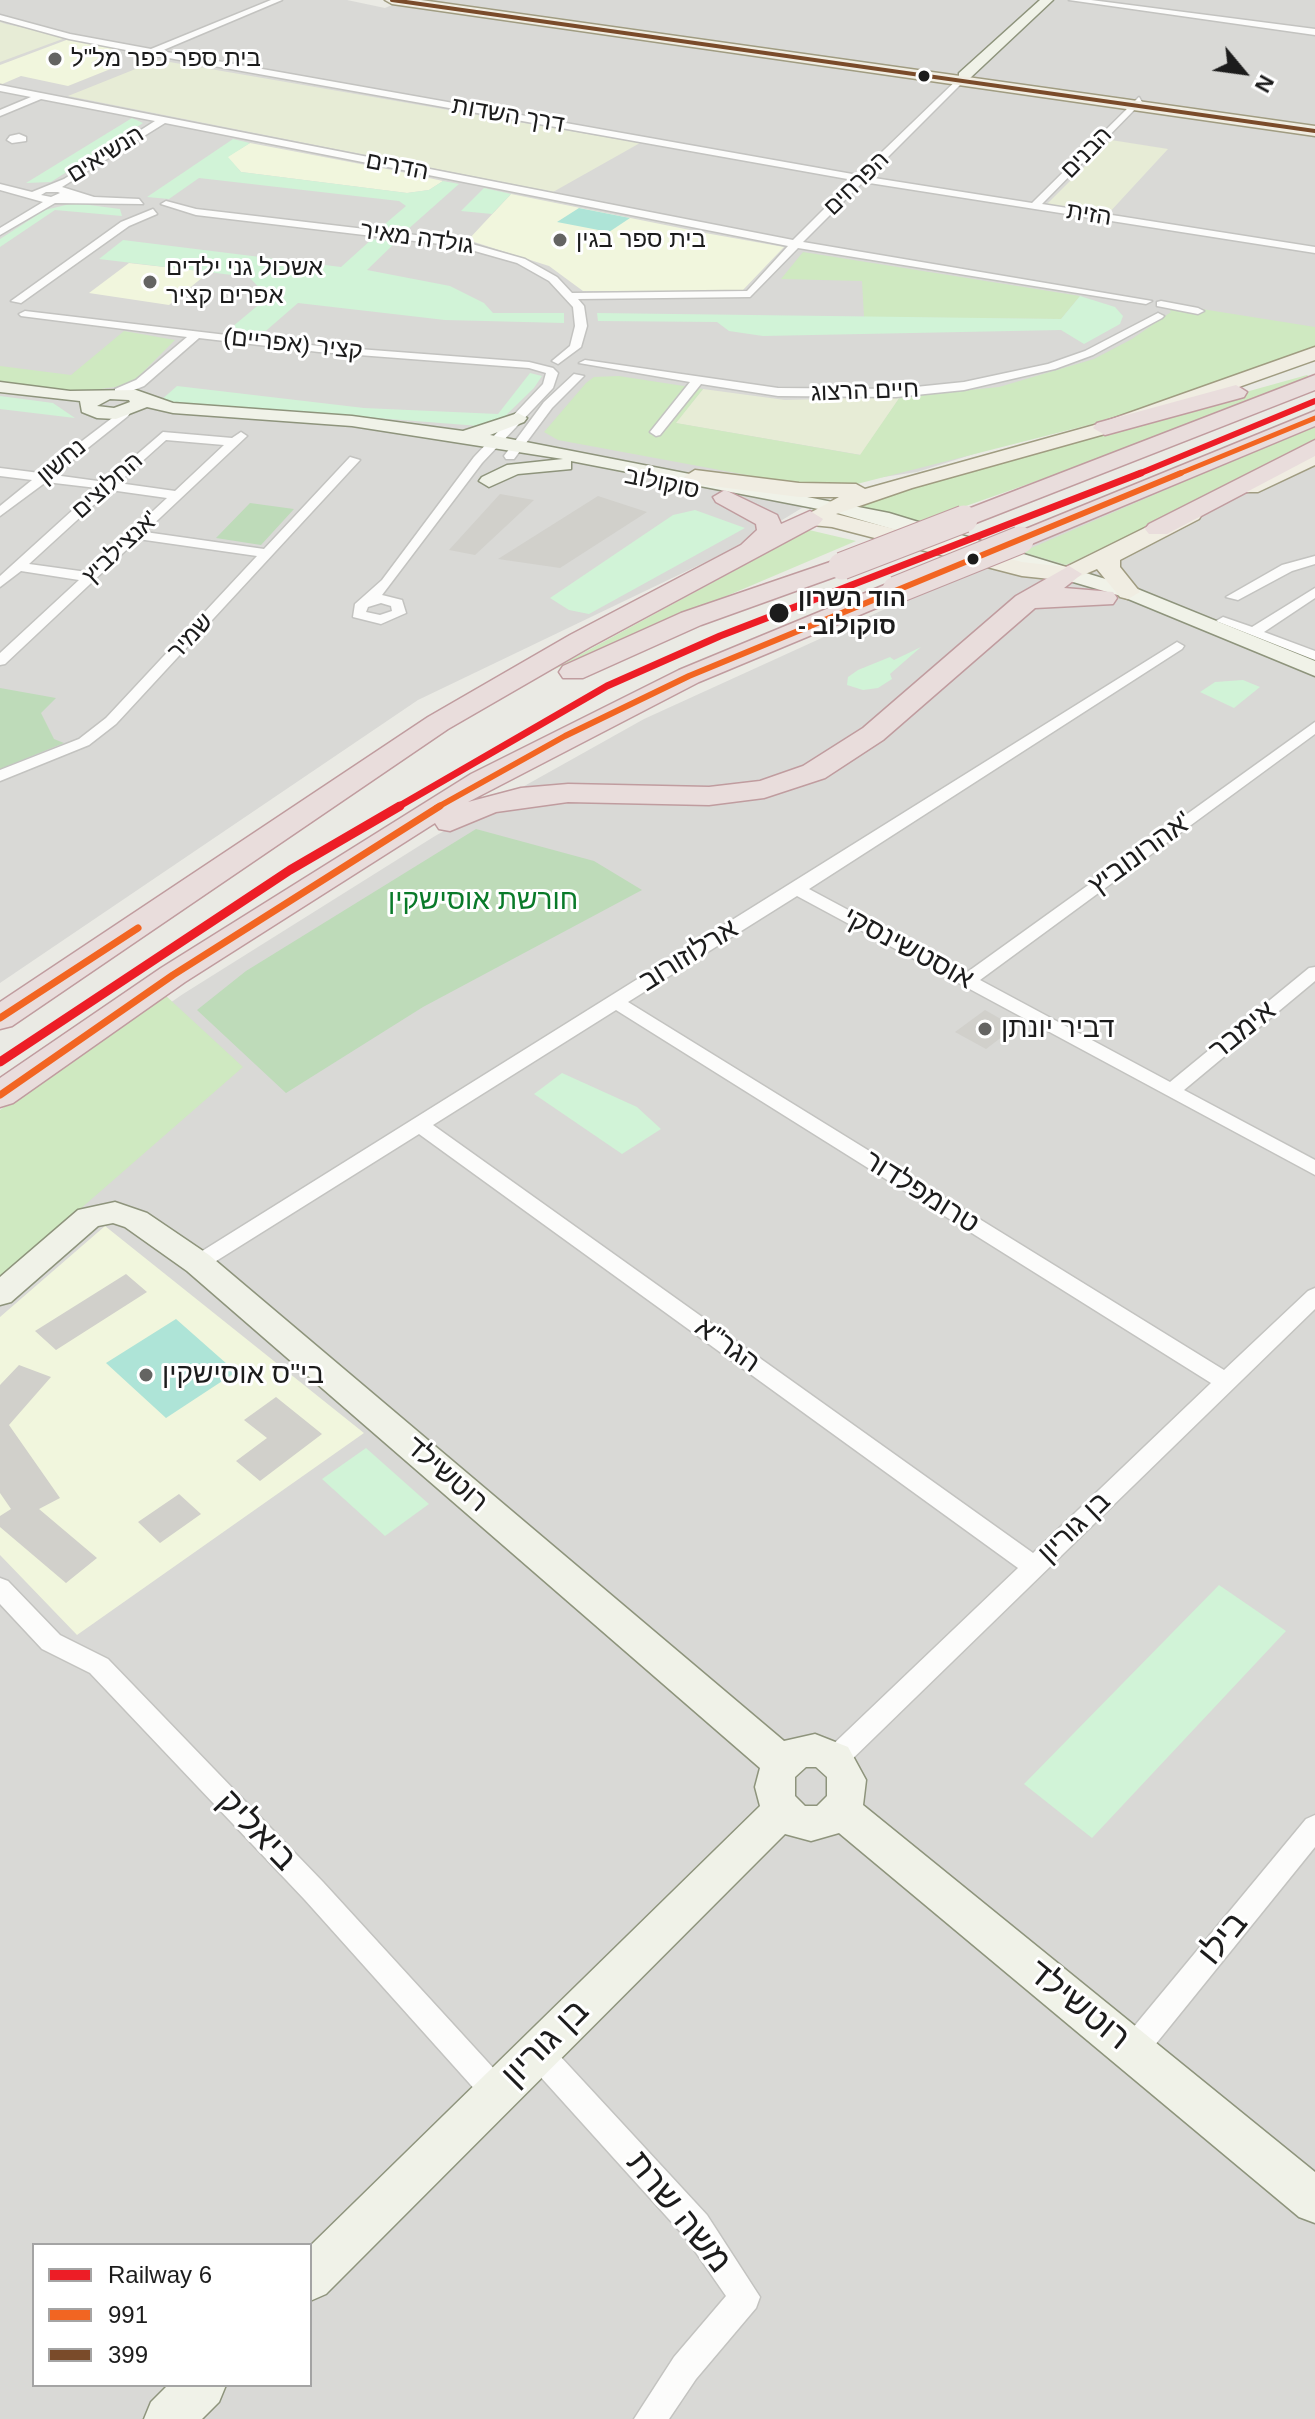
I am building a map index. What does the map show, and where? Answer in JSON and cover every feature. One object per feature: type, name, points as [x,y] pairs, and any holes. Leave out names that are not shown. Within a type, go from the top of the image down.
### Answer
[{"type":"highway","points":[[1105,428],[1315,367]]},
{"type":"highway","points":[[113,944],[357,792],[569,674],[691,619],[842,566],[1315,382]]},
{"type":"highway","points":[[0,1095],[201,957],[414,821],[565,736],[689,676],[1315,418]]},
{"type":"highway","points":[[1158,529],[1315,447]]},
{"type":"highway","points":[[725,497],[768,520],[770,531],[749,552]]},
{"type":"highway","points":[[0,1018],[438,723],[580,641],[822,512]]},
{"type":"highway","points":[[201,957],[452,821],[500,801],[568,793],[709,796],[764,789],[814,772],[873,734],[1047,587],[1057,596],[1116,595]]},
{"type":"main road","points":[[392,0],[1315,128]]},
{"type":"main road","points":[[426,0],[962,78]]},
{"type":"main road","points":[[822,512],[904,483],[1105,428],[1315,353]]},
{"type":"main road","points":[[822,512],[862,527],[1022,569],[1047,587],[1158,529],[1315,457]]},
{"type":"main road","points":[[695,477],[830,492],[904,483]]},
{"type":"main road","points":[[1116,595],[1108,568],[1109,558],[1117,550]]},
{"type":"street","points":[[152,52],[278,0]]},
{"type":"street","points":[[962,78],[1047,0]]},
{"type":"street","points":[[1073,0],[1315,32]]},
{"type":"street","name":"דרך השדות","points":[[0,17],[69,36],[152,52],[864,179]]},
{"type":"street","name":"הפרחים","points":[[572,296],[750,294],[795,244],[864,179],[962,78]]},
{"type":"street","name":"הדרים","points":[[0,88],[795,244]]},
{"type":"street","points":[[0,113],[40,96]]},
{"type":"street","name":"הבנים","points":[[1035,206],[1137,102]]},
{"type":"street","name":"הנשיאים","points":[[32,197],[67,181],[168,121]]},
{"type":"street","name":"הנשיאים","points":[[0,232],[67,192],[168,121]]},
{"type":"street","points":[[0,147],[35,130]]},
{"type":"street","points":[[0,136],[16,139]]},
{"type":"street","name":"הזית","points":[[864,179],[1315,250]]},
{"type":"street","points":[[49,189],[134,207],[125,224]]},
{"type":"street","points":[[1,195],[94,200]]},
{"type":"street","points":[[0,221],[32,197]]},
{"type":"street","name":"גולדה מאיר","points":[[134,207],[157,200],[196,212]]},
{"type":"street","points":[[45,303],[25,314],[7,309],[125,224],[166,204]]},
{"type":"street","name":"גולדה מאיר","points":[[134,207],[155,212],[196,212],[475,246],[534,267],[572,296]]},
{"type":"street","points":[[795,244],[1146,301],[1162,311]]},
{"type":"street","points":[[39,285],[37,294],[45,303]]},
{"type":"street","points":[[1096,293],[1130,311],[1162,311]]},
{"type":"street","points":[[367,601],[387,583],[503,448],[538,422],[548,405],[582,369],[575,347],[581,318],[572,296]]},
{"type":"street","points":[[17,301],[45,303]]},
{"type":"street","points":[[1136,328],[1130,311],[1131,304],[1146,301]]},
{"type":"street","name":"קציר (אפריים)","points":[[45,303],[67,317]]},
{"type":"street","name":"חיים הרצוג","points":[[582,369],[627,371],[696,382],[828,395],[953,387],[1068,361],[1136,328],[1162,311]]},
{"type":"street","name":"קציר (אפריים)","points":[[25,314],[204,335],[582,369]]},
{"type":"street","points":[[99,401],[140,383],[204,335]]},
{"type":"street","name":"נחשון","points":[[0,512],[133,406],[150,383],[204,335]]},
{"type":"street","points":[[503,448],[518,418],[549,385],[553,367],[575,347]]},
{"type":"street","points":[[656,432],[696,382]]},
{"type":"street","points":[[0,390],[133,406]]},
{"type":"street","points":[[99,401],[133,406]]},
{"type":"street","name":"נחשון","points":[[0,503],[79,432],[90,420],[99,401]]},
{"type":"street","name":"סוקולוב","points":[[133,406],[352,421],[450,434],[503,448]]},
{"type":"street","name":"סוקולוב","points":[[133,406],[503,448],[695,477],[822,512]]},
{"type":"street","points":[[450,434],[486,431],[518,418]]},
{"type":"street","points":[[538,422],[546,440],[567,459]]},
{"type":"street","name":"החלוצים","points":[[0,583],[163,436],[238,439]]},
{"type":"street","name":"אנצילביץ'","points":[[0,661],[238,439]]},
{"type":"street","points":[[489,481],[514,469],[567,459]]},
{"type":"street","name":"סוקולוב","points":[[567,459],[725,497],[822,512]]},
{"type":"street","name":"שמיר","points":[[0,776],[84,742],[111,721],[354,460]]},
{"type":"street","points":[[0,472],[177,495]]},
{"type":"street","points":[[135,535],[269,554]]},
{"type":"street","points":[[1233,597],[1287,568],[1315,560]]},
{"type":"street","points":[[18,567],[90,577]]},
{"type":"street","points":[[1047,587],[1116,595],[1185,618],[1315,669]]},
{"type":"street","points":[[1254,632],[1315,592]]},
{"type":"street","points":[[1223,621],[1315,656]]},
{"type":"street","name":"ארלוזורוב","points":[[198,1263],[797,889],[1177,646]]},
{"type":"street","name":"אהרונוביץ'","points":[[967,981],[1315,727]]},
{"type":"street","name":"אוסטשינסקי","points":[[797,889],[1315,1168]]},
{"type":"street","name":"אימבר","points":[[1171,1091],[1315,972]]},
{"type":"street","name":"טרומפלדור","points":[[615,1002],[1226,1382]]},
{"type":"street","name":"הגר\"א","points":[[419,1125],[1035,1567]]},
{"type":"street","name":"רוטשילד","points":[[0,1294],[78,1225],[98,1213],[124,1213],[198,1263],[782,1763]]},
{"type":"street","name":"בן גוריון","points":[[834,1760],[1315,1296]]},
{"type":"street","name":"ביאליק","points":[[0,1588],[51,1642],[99,1666],[314,1891],[497,2093]]},
{"type":"street","points":[[808,1752],[834,1760],[849,1780],[850,1793],[841,1811],[825,1821],[811,1823],[797,1820],[783,1810],[773,1794],[773,1778],[782,1763],[808,1752]]},
{"type":"street","name":"בן גוריון","points":[[312,2276],[783,1810]]},
{"type":"street","name":"רוטשילד","points":[[841,1811],[1315,2201]]},
{"type":"street","name":"בילו","points":[[1132,2051],[1315,1827]]},
{"type":"street","name":"משה שרת","points":[[538,2053],[696,2226],[745,2297],[685,2368],[650,2419]]},
{"type":"street","points":[[168,2419],[200,2387]]},
{"type":"shaded area","points":[[0,0],[347,0],[385,8],[404,0],[1315,0],[1315,346],[917,472],[843,483],[741,545],[418,700],[0,983]]},
{"type":"shaded area","points":[[0,22],[6,24],[68,37],[0,62]]},
{"type":"shaded area","name":"בית ספר כפר מל\"ל","points":[[69,39],[117,47],[91,63],[113,68],[68,86],[21,76],[0,85],[0,65]]},
{"type":"shaded area","points":[[158,60],[640,143],[553,192],[68,96]]},
{"type":"shaded area","points":[[132,118],[143,123],[51,182],[26,183]]},
{"type":"shaded area","points":[[233,139],[250,143],[228,157],[241,172],[407,193],[429,190],[443,181],[459,184],[406,231],[379,229],[406,206],[399,201],[199,178],[169,199],[147,197]]},
{"type":"shaded area","points":[[1111,140],[1168,149],[1108,214],[1047,204]]},
{"type":"shaded area","points":[[250,143],[443,181],[429,190],[407,193],[241,172],[227,157]]},
{"type":"shaded area","points":[[484,188],[511,194],[492,214],[461,211]]},
{"type":"shaded area","points":[[511,194],[784,247],[742,291],[583,291],[549,266],[468,240]]},
{"type":"shaded area","points":[[74,203],[120,209],[122,216],[55,210],[0,247],[0,239],[45,210]]},
{"type":"shaded area","points":[[579,208],[630,218],[609,232],[557,222]]},
{"type":"shaded area","points":[[372,239],[396,242],[367,270],[450,286],[484,303],[493,313],[564,313],[564,323],[445,320],[298,303],[260,336],[226,332],[268,297],[249,277],[99,259],[123,240],[341,267]]},
{"type":"shaded area","name":"אשכול גני ילדים אפרים קציר","points":[[129,263],[209,272],[169,305],[89,293]]},
{"type":"shaded area","points":[[1080,296],[1115,307],[1123,316],[1120,324],[1084,344],[1061,330],[763,336],[729,331],[717,322],[598,321],[597,313],[1061,319]]},
{"type":"shaded area","points":[[530,373],[542,376],[534,388],[500,421],[479,426],[160,401],[177,386],[364,408],[498,414]]},
{"type":"shaded area","points":[[703,389],[785,400],[900,397],[861,455],[675,423]]},
{"type":"shaded area","points":[[0,396],[53,403],[75,418],[0,409]]},
{"type":"shaded area","points":[[1315,413],[1315,2419],[0,2419],[0,1120],[183,994],[435,836],[644,719]]},
{"type":"shaded area","points":[[695,510],[745,528],[589,614],[569,610],[550,598],[673,515]]},
{"type":"shaded area","points":[[921,647],[890,674],[892,679],[878,688],[863,690],[847,685],[848,677],[858,670],[890,657],[894,660]]},
{"type":"shaded area","points":[[1243,680],[1260,687],[1234,708],[1200,692],[1215,682]]},
{"type":"shaded area","points":[[562,1073],[637,1107],[661,1129],[622,1154],[534,1094]]},
{"type":"shaded area","name":"בי\"ס אוסישקין","points":[[105,1226],[364,1433],[77,1635],[0,1555],[0,1317]]},
{"type":"shaded area","points":[[176,1319],[236,1372],[166,1418],[106,1363]]},
{"type":"shaded area","points":[[366,1448],[429,1504],[385,1536],[322,1479]]},
{"type":"shaded area","points":[[1219,1585],[1286,1631],[1092,1838],[1024,1784]]},
{"type":"green space","points":[[803,252],[1080,296],[1061,319],[864,317],[862,281],[781,279]]},
{"type":"green space","points":[[1164,303],[1315,327],[1315,352],[1120,417],[845,487],[814,487],[763,478],[558,440],[544,432],[594,377],[619,376],[703,389],[676,423],[860,455],[900,397],[999,387],[1094,359],[1132,339],[1171,312]]},
{"type":"green space","points":[[124,331],[175,340],[136,379],[122,386],[79,392],[0,381],[0,366],[71,375]]},
{"type":"green space","points":[[1307,375],[1313,379],[915,524],[852,507],[904,487]]},
{"type":"green space","points":[[1315,425],[1315,440],[1246,479],[1066,565],[1022,552]]},
{"type":"green space","points":[[250,503],[294,509],[261,545],[216,538]]},
{"type":"green space","points":[[809,530],[856,541],[550,671]]},
{"type":"green space","points":[[0,688],[56,698],[41,713],[54,739],[64,743],[0,769]]},
{"type":"green space","name":"חורשת אוסישקין","points":[[476,829],[594,861],[642,890],[423,1007],[286,1093],[197,1010],[246,971]]},
{"type":"green space","points":[[165,995],[243,1067],[0,1279],[0,1110]]},
{"type":"building","points":[[500,494],[534,500],[475,555],[449,550]]},
{"type":"building","points":[[598,496],[647,512],[560,568],[498,559]]},
{"type":"building","name":"דביר יונתן","points":[[985,1010],[1015,1027],[986,1049],[955,1032]]},
{"type":"building","points":[[126,1274],[147,1292],[56,1350],[35,1331]]},
{"type":"building","points":[[19,1365],[51,1377],[9,1425],[60,1498],[39,1509],[97,1558],[66,1583],[0,1527],[0,1516],[11,1509],[0,1493],[0,1385]]},
{"type":"building","points":[[276,1397],[322,1434],[260,1481],[236,1461],[267,1438],[244,1420]]},
{"type":"building","points":[[179,1494],[201,1514],[160,1543],[138,1522]]},
{"type":"rail line","name":"6","points":[[0,1062],[290,870],[607,686],[720,636],[1225,441],[1315,401]]},
{"type":"transit line","name":"399","points":[[392,0],[1315,131]]},
{"type":"transit line","name":"991","points":[[0,1095],[173,975],[414,821],[565,736],[689,676],[1315,418]]},
{"type":"transit line","name":"991","points":[[0,1018],[138,928]]},
{"type":"place","name":"בית ספר כפר מל\"ל","points":[[55,59]]},
{"type":"place","name":"בית ספר בגין","points":[[560,240]]},
{"type":"place","name":"אשכול גני ילדים אפרים קציר","points":[[150,282]]},
{"type":"place","name":"הוד השרון - סוקולוב","points":[[779,613]]},
{"type":"place","name":"דביר יונתן","points":[[985,1029]]},
{"type":"place","name":"בי\"ס אוסישקין","points":[[146,1375]]}]
